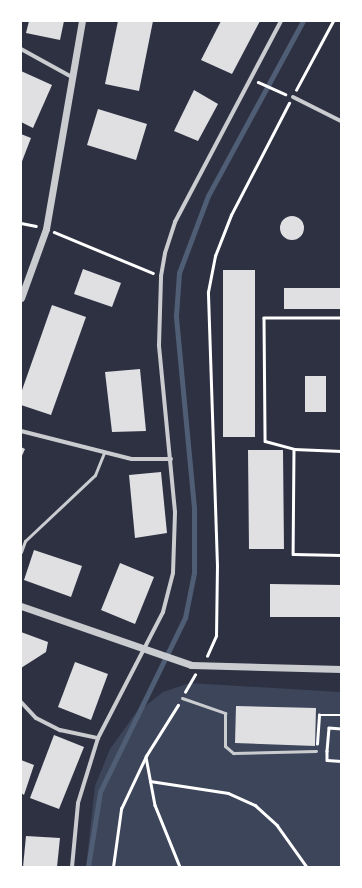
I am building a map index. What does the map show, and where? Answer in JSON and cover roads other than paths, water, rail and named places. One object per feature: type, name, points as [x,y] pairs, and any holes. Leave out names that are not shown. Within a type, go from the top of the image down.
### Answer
[{"type":"street","points":[[21,298],[46,229],[70,76],[82,21]]},
{"type":"street","points":[[72,867],[78,803],[98,738],[163,612],[173,573],[175,533],[171,459],[159,344],[161,276],[175,222],[281,21]]},
{"type":"street","points":[[21,50],[70,76]]},
{"type":"street","points":[[293,97],[341,120]]},
{"type":"street","points":[[21,431],[132,460],[171,459]]},
{"type":"street","points":[[21,606],[143,649],[200,667],[341,669]]},
{"type":"street","points":[[21,702],[36,718],[60,730],[98,738]]},
{"type":"lane","points":[[21,552],[25,541],[95,476],[104,453]]},
{"type":"lane","points":[[182,698],[225,712],[225,746],[233,753],[316,751]]},
{"type":"waterway","points":[[88,867],[100,792],[185,618],[194,573],[194,508],[176,316],[179,273],[208,196],[303,21]]}]
